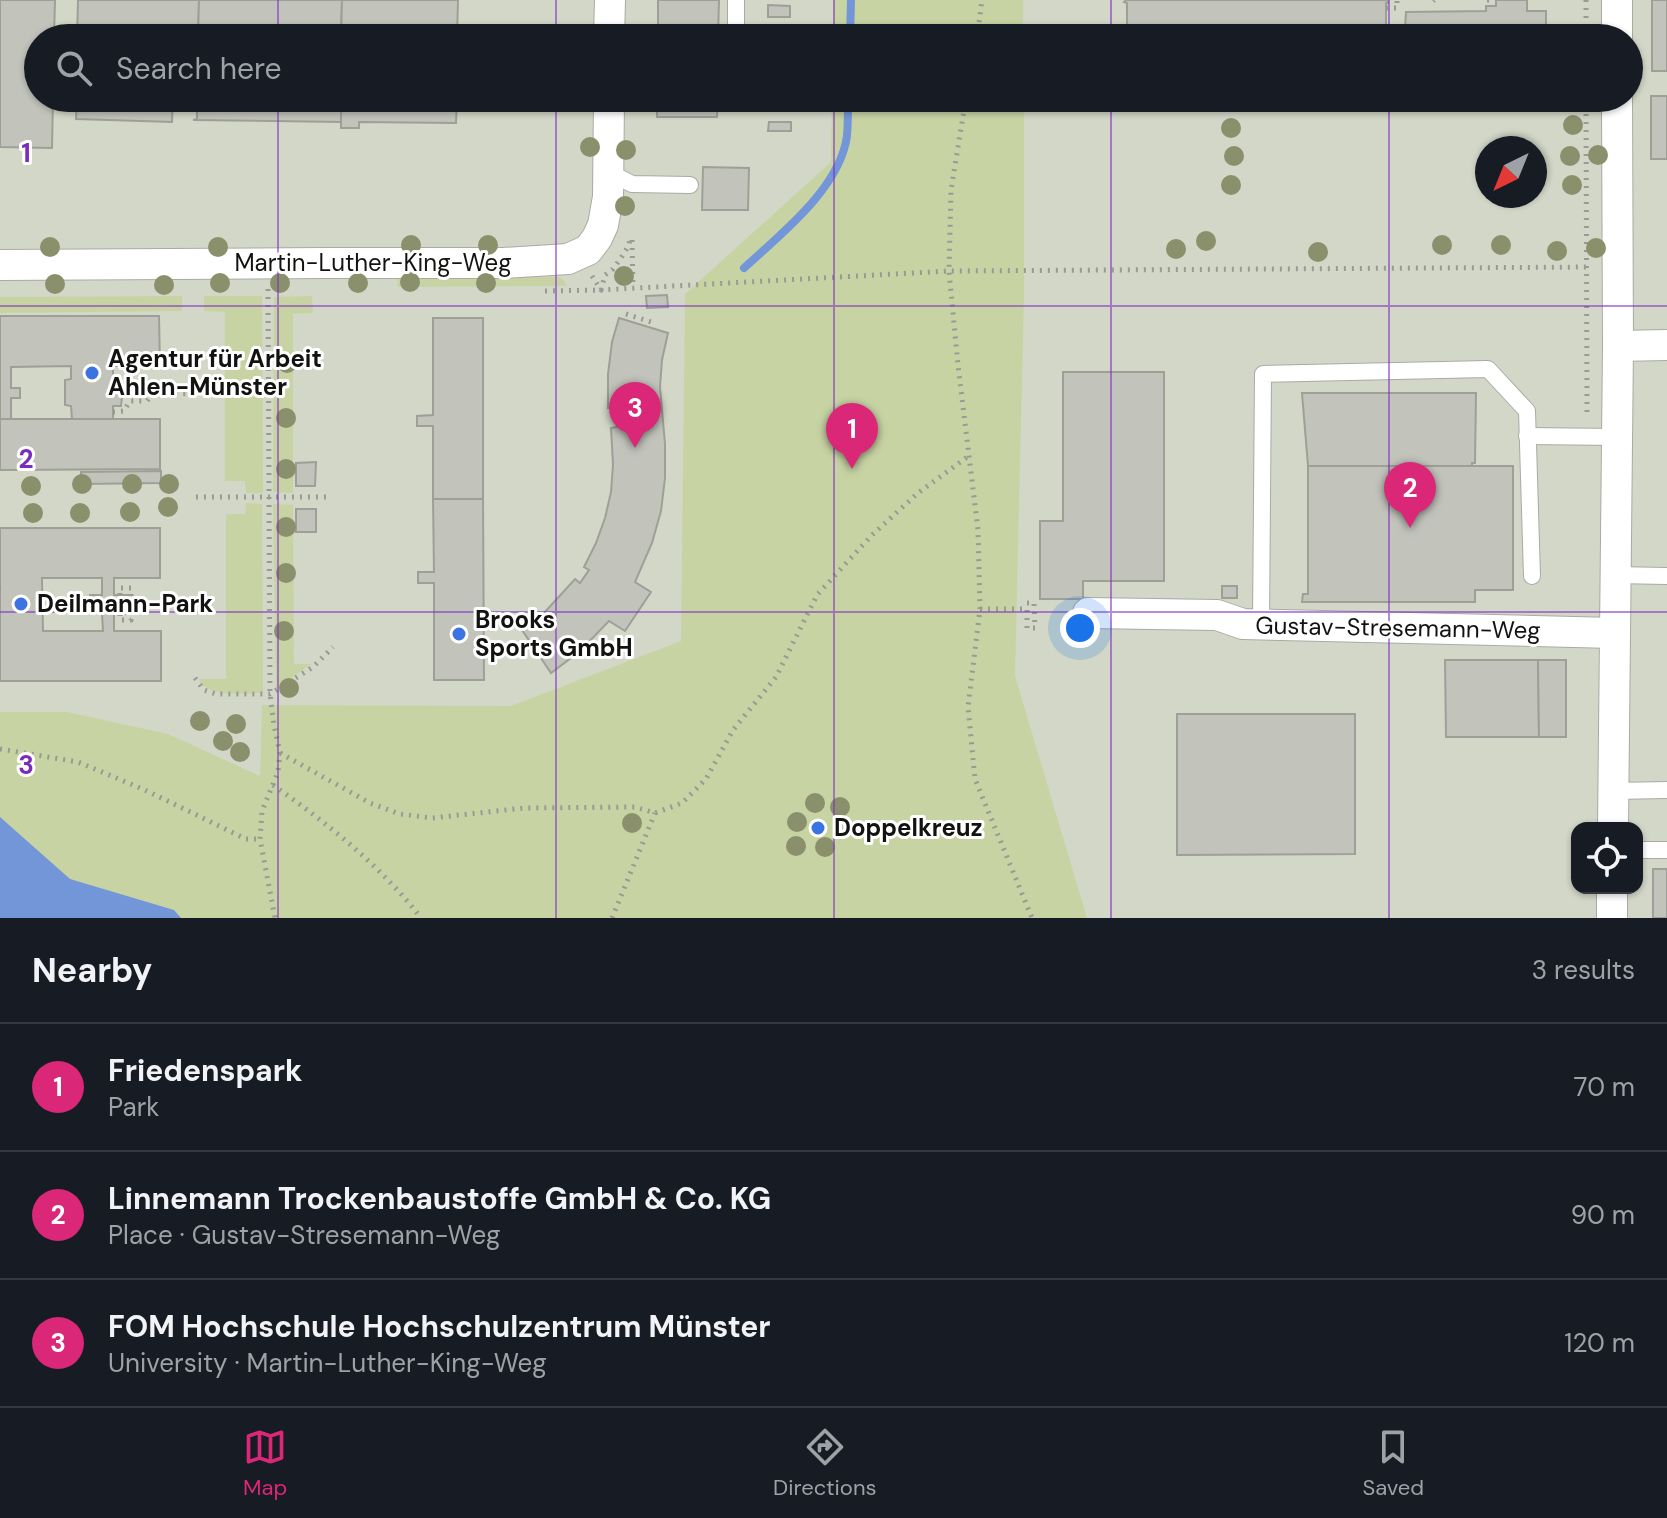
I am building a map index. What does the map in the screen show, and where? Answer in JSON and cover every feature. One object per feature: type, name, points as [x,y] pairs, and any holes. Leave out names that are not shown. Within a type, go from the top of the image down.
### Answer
[{"type":"street","points":[[609,24],[610,0]]},
{"type":"street","points":[[1617,0],[1617,24]]},
{"type":"street","points":[[578,256],[588,250],[603,225],[608,197],[609,112]]},
{"type":"street","points":[[1613,822],[1617,112]]},
{"type":"street","name":"Martin-Luther-King-Weg","points":[[0,265],[503,263],[578,256]]},
{"type":"street","points":[[1618,346],[1667,345]]},
{"type":"street","name":"Gustav-Stresemann-Weg","points":[[1088,613],[1217,615],[1243,624],[1261,625],[1614,633]]},
{"type":"street","points":[[1612,894],[1612,918]]},
{"type":"lane","points":[[736,0],[736,24]]},
{"type":"lane","points":[[608,172],[632,184],[690,185]]},
{"type":"lane","points":[[1261,625],[1263,374],[1488,369],[1527,411],[1532,576]]},
{"type":"lane","points":[[1527,436],[1617,437]]},
{"type":"lane","points":[[1614,575],[1667,576]]},
{"type":"lane","points":[[1613,791],[1667,790]]},
{"type":"lane","points":[[1643,850],[1667,850]]},
{"type":"path","points":[[979,24],[982,0]]},
{"type":"path","points":[[1386,8],[1397,8],[1397,0]]},
{"type":"path","points":[[1586,0],[1586,24]]},
{"type":"path","points":[[964,112],[951,190],[949,271],[978,530],[980,609],[968,707],[975,779],[1032,918]]},
{"type":"path","points":[[632,227],[633,287]]},
{"type":"path","points":[[578,256],[601,290],[949,271],[1618,266]]},
{"type":"path","points":[[268,263],[270,694],[280,753],[278,772],[262,811],[260,839],[275,918]]},
{"type":"path","points":[[626,314],[651,322],[649,326]]},
{"type":"path","points":[[113,412],[124,411],[130,401],[147,401],[153,393],[195,394]]},
{"type":"path","points":[[280,753],[370,803],[400,814],[432,818],[524,808],[635,807],[655,813],[682,803],[706,779],[733,730],[776,677],[817,595],[894,514],[970,455]]},
{"type":"path","points":[[196,497],[326,497]]},
{"type":"path","points":[[120,595],[120,588],[131,588],[131,620],[120,620],[120,614]]},
{"type":"path","points":[[1027,603],[1034,603],[1035,628],[1027,628],[1027,609],[1027,603]]},
{"type":"path","points":[[131,605],[195,605]]},
{"type":"path","points":[[980,609],[1027,609]]},
{"type":"path","points":[[195,678],[204,690],[216,694],[270,694],[313,667],[333,647]]},
{"type":"path","points":[[0,749],[78,762],[145,790],[246,839],[260,839]]},
{"type":"path","points":[[273,785],[352,845],[382,873],[421,918]]},
{"type":"path","points":[[612,918],[655,813]]},
{"type":"shaded area","points":[[0,0],[1667,0],[1667,918],[0,918]]},
{"type":"green space","points":[[833,0],[1023,0],[1023,24],[833,24]]},
{"type":"green space","points":[[832,112],[1024,112],[1024,296],[1015,676],[1087,918],[0,918],[0,712],[67,712],[168,734],[260,776],[262,705],[511,706],[681,641],[685,294],[831,162]]},
{"type":"green space","points":[[400,276],[559,277],[567,286],[398,287],[397,279]]},
{"type":"green space","points":[[182,296],[182,311],[0,313],[0,297]]},
{"type":"green space","points":[[204,296],[262,296],[263,493],[246,493],[245,481],[225,481],[225,312],[204,311]]},
{"type":"green space","points":[[312,296],[313,313],[293,314],[293,493],[273,492],[274,297]]},
{"type":"green space","points":[[246,503],[262,504],[263,693],[221,693],[206,688],[199,679],[226,679],[226,514],[245,514]]},
{"type":"green space","points":[[273,504],[293,505],[294,664],[311,664],[276,689]]},
{"type":"water","points":[[0,817],[70,879],[174,910],[181,918],[0,918]]},
{"type":"building","points":[[0,0],[55,0],[54,24],[24,24],[24,112],[53,112],[52,148],[0,147]]},
{"type":"building","points":[[78,0],[199,0],[198,24],[77,24]]},
{"type":"building","points":[[199,0],[342,0],[341,24],[198,24]]},
{"type":"building","points":[[342,0],[458,0],[457,24],[341,24]]},
{"type":"building","points":[[658,0],[719,0],[718,24],[658,24]]},
{"type":"building","points":[[1386,0],[1388,3],[1386,24],[1127,24],[1127,3],[1124,2]]},
{"type":"building","points":[[1496,0],[1527,0],[1527,11],[1546,11],[1546,24],[1405,24],[1406,12],[1486,11],[1486,6],[1496,6]]},
{"type":"building","points":[[1652,0],[1667,0],[1667,71],[1652,71]]},
{"type":"building","points":[[768,5],[790,6],[790,17],[768,17]]},
{"type":"building","points":[[1651,96],[1667,96],[1667,159],[1651,159]]},
{"type":"building","points":[[76,112],[172,112],[172,122],[76,119]]},
{"type":"building","points":[[197,112],[341,112],[341,122],[193,120],[197,119]]},
{"type":"building","points":[[341,112],[456,112],[456,123],[359,122],[359,128],[341,128]]},
{"type":"building","points":[[657,112],[717,112],[717,117],[657,117]]},
{"type":"building","points":[[769,122],[791,122],[791,131],[768,131]]},
{"type":"building","points":[[703,167],[749,168],[748,210],[702,210]]},
{"type":"building","points":[[667,295],[668,307],[647,308],[646,296]]},
{"type":"building","name":"Agentur für Arbeit Ahlen-Münster","points":[[0,316],[159,316],[160,366],[113,366],[113,387],[123,387],[121,406],[113,406],[113,419],[72,419],[71,406],[65,405],[65,380],[71,379],[71,366],[11,367],[11,388],[20,388],[20,398],[11,398],[11,419],[0,419]]},
{"type":"building","points":[[433,318],[483,318],[483,499],[433,499],[433,426],[417,426],[417,416],[433,415]]},
{"type":"building","points":[[619,318],[668,333],[660,387],[665,444],[661,511],[652,543],[635,582],[651,592],[625,631],[609,621],[579,652],[551,673],[522,630],[544,613],[575,579],[580,583],[589,570],[584,567],[605,518],[611,492],[611,428],[617,427],[615,408],[608,408],[608,374]]},
{"type":"building","points":[[1063,372],[1164,372],[1164,581],[1083,581],[1083,599],[1040,599],[1040,521],[1063,521]]},
{"type":"building","points":[[1302,393],[1476,393],[1475,463],[1472,466],[1308,466]]},
{"type":"building","points":[[0,419],[160,419],[160,469],[0,470]]},
{"type":"building","points":[[316,462],[315,486],[296,486],[296,463]]},
{"type":"building","points":[[1308,466],[1513,466],[1513,590],[1475,590],[1475,602],[1302,602],[1303,594],[1308,594]]},
{"type":"building","points":[[161,471],[161,483],[81,484],[81,472]]},
{"type":"building","name":"Brooks Sports GmbH","points":[[433,499],[483,499],[484,680],[434,680],[434,583],[418,583],[418,572],[434,572]]},
{"type":"building","points":[[296,509],[316,509],[316,532],[296,532]]},
{"type":"building","name":"Deilmann-Park","points":[[0,528],[160,528],[160,578],[114,578],[114,595],[128,595],[128,614],[114,614],[114,631],[161,631],[161,681],[0,681]],"holes":[[[42,578],[102,578],[102,595],[90,595],[90,614],[102,613],[103,631],[43,631]]]},
{"type":"building","points":[[1222,586],[1237,586],[1237,598],[1222,598]]},
{"type":"building","points":[[1445,660],[1538,660],[1539,737],[1446,737]]},
{"type":"building","points":[[1538,660],[1566,660],[1566,737],[1539,737]]},
{"type":"building","points":[[1177,714],[1355,714],[1355,854],[1177,855]]},
{"type":"building","points":[[1653,869],[1667,869],[1667,918],[1653,918]]},
{"type":"waterway","points":[[850,24],[851,0]]},
{"type":"waterway","points":[[744,268],[807,209],[833,174],[847,136],[848,112]]},
{"type":"place","name":"Agentur für Arbeit Ahlen-Münster","points":[[92,373]]},
{"type":"place","name":"FOM Hochschule Hochschulzentrum Münster","points":[[635,448]]},
{"type":"place","name":"Friedenspark","points":[[852,469]]},
{"type":"place","name":"Linnemann Trockenbaustoffe GmbH & Co. KG","points":[[1410,528]]},
{"type":"place","name":"Deilmann-Park","points":[[21,604]]},
{"type":"place","name":"Brooks Sports GmbH","points":[[459,634]]},
{"type":"place","name":"Doppelkreuz","points":[[818,828]]}]
